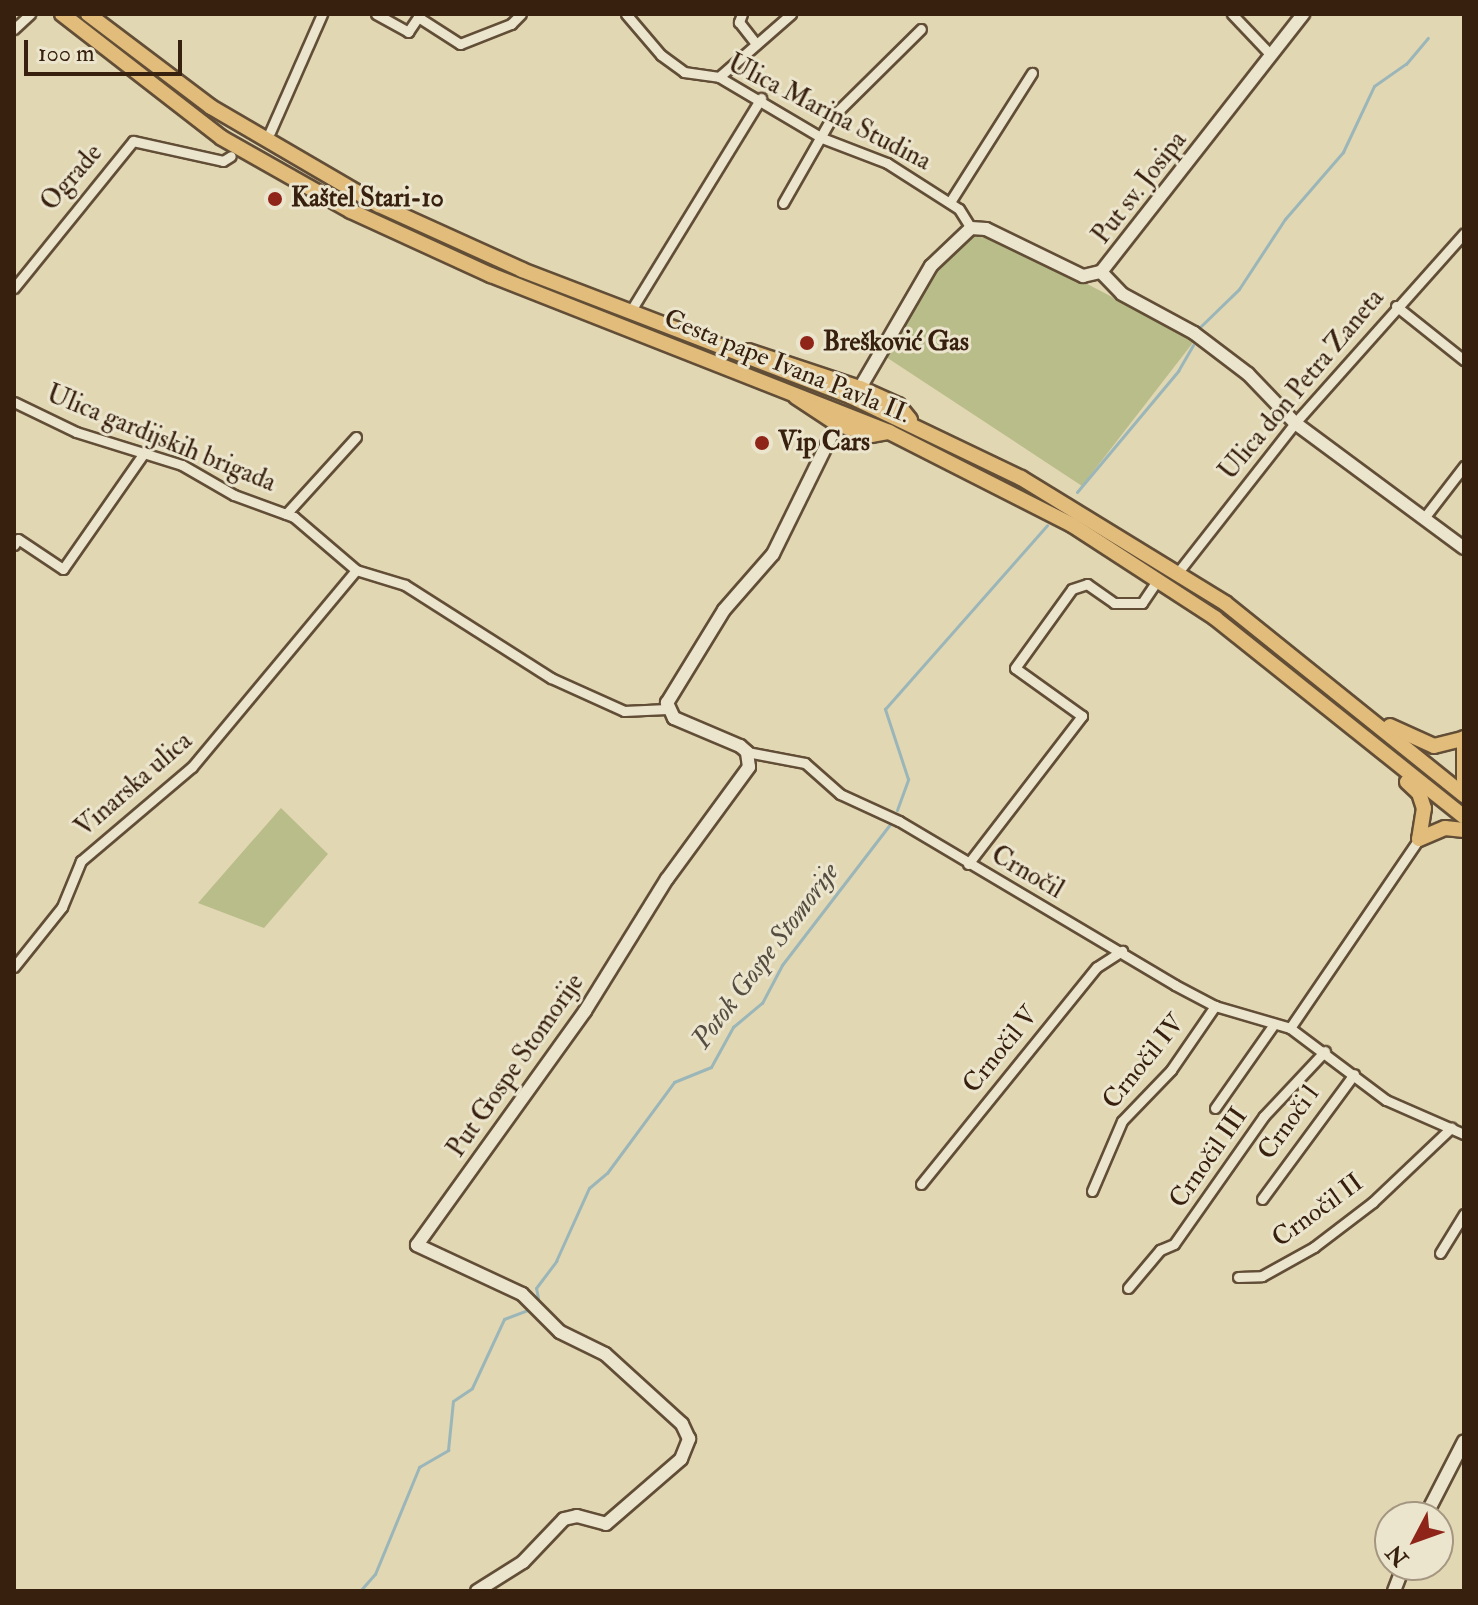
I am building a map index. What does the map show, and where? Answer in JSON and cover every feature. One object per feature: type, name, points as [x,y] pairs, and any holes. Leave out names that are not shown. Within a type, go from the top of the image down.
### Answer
[{"type":"main road","name":"Cesta pape Ivana Pavla II.","points":[[62,14],[222,138],[338,205],[491,275],[889,432],[1072,525],[1227,626],[1464,817]]},
{"type":"main road","name":"Cesta pape Ivana Pavla II.","points":[[88,14],[161,73],[307,167],[449,238],[913,424],[1021,478],[1179,571],[1380,725],[1464,795]]},
{"type":"main road","points":[[734,352],[768,354],[860,388],[898,405],[913,424]]},
{"type":"main road","points":[[791,391],[809,409],[837,424],[871,435],[889,432]]},
{"type":"main road","points":[[1380,725],[1434,746],[1464,739],[1464,780]]},
{"type":"main road","points":[[1386,753],[1395,772],[1419,793],[1424,808],[1419,839]]},
{"type":"main road","points":[[1419,839],[1445,828],[1464,830]]},
{"type":"street","points":[[14,29],[30,14]]},
{"type":"street","points":[[270,132],[322,14]]},
{"type":"street","points":[[376,14],[408,32],[419,16],[460,44],[511,24],[521,14]]},
{"type":"street","name":"Ulica Marina Studina","points":[[626,14],[684,72],[719,77],[761,98],[822,138],[887,163],[950,202],[971,228]]},
{"type":"street","points":[[742,14],[739,22],[756,44]]},
{"type":"street","points":[[719,77],[791,14]]},
{"type":"street","points":[[1232,14],[1270,54]]},
{"type":"street","name":"Put sv. Josipa","points":[[971,228],[986,229],[1083,276],[1101,272],[1303,14]]},
{"type":"street","points":[[783,203],[832,117],[921,29]]},
{"type":"street","points":[[950,202],[1032,73]]},
{"type":"street","points":[[630,312],[761,98]]},
{"type":"street","name":"Ograde","points":[[14,288],[133,141],[223,161],[231,156]]},
{"type":"street","points":[[860,388],[931,266],[971,228]]},
{"type":"street","name":"Ulica don Petra Zaneta","points":[[1179,571],[1295,423],[1464,233]]},
{"type":"street","points":[[1101,272],[1122,294],[1194,333],[1248,374],[1295,423],[1464,548]]},
{"type":"street","points":[[1396,306],[1464,360]]},
{"type":"street","name":"Ulica gardijskih brigada","points":[[14,402],[76,432],[144,453],[286,514],[356,570],[405,585],[551,678],[624,711],[667,709]]},
{"type":"street","points":[[747,752],[674,718],[667,709],[670,694],[724,610],[773,554],[837,424]]},
{"type":"street","points":[[286,514],[356,437]]},
{"type":"street","points":[[14,545],[18,539],[63,569],[144,453]]},
{"type":"street","points":[[1424,518],[1464,466]]},
{"type":"street","name":"Vinarska ulica","points":[[14,967],[62,907],[81,861],[192,767],[356,570]]},
{"type":"street","points":[[968,864],[1082,716],[1015,668],[1072,589],[1087,584],[1114,603],[1142,603],[1158,579]]},
{"type":"street","name":"Crnočil","points":[[747,752],[805,763],[840,794],[899,821],[1215,1006],[1290,1028]]},
{"type":"street","name":"Put Gospe Stomorije","points":[[482,1590],[523,1562],[564,1519],[577,1516],[606,1524],[681,1459],[689,1439],[682,1424],[605,1354],[560,1332],[522,1294],[417,1245],[585,1011],[667,879],[741,782],[749,767],[747,752]]},
{"type":"street","points":[[1290,1028],[1419,839]]},
{"type":"street","name":"Crnočil V","points":[[921,1184],[1097,967],[1122,951]]},
{"type":"street","name":"Crnočil IV","points":[[1092,1191],[1122,1121],[1171,1070],[1215,1006]]},
{"type":"street","points":[[1215,1108],[1274,1024]]},
{"type":"street","name":"Crnoči l","points":[[1290,1028],[1325,1051],[1386,1100],[1464,1134]]},
{"type":"street","name":"Crnočil III","points":[[1128,1288],[1160,1250],[1174,1244],[1264,1116],[1325,1051]]},
{"type":"street","name":"Crnoči l","points":[[1262,1199],[1354,1074]]},
{"type":"street","name":"Crnočil II","points":[[1238,1277],[1262,1276],[1314,1247],[1373,1202],[1451,1128]]},
{"type":"street","points":[[1440,1253],[1464,1214]]},
{"type":"street","points":[[1433,1501],[1464,1441]]},
{"type":"green space","points":[[969,233],[991,234],[1195,340],[1082,486],[883,355],[947,253]]},
{"type":"green space","points":[[281,808],[328,854],[264,928],[198,903]]},
{"type":"waterway","name":"Potok Gospe Stomorije","points":[[1201,326],[1239,289],[1285,219],[1343,152],[1374,86],[1406,64],[1428,38]]},
{"type":"waterway","name":"Potok Gospe Stomorije","points":[[1077,492],[1178,371],[1193,345]]},
{"type":"waterway","name":"Potok Gospe Stomorije","points":[[897,810],[908,779],[885,709],[1047,525]]},
{"type":"waterway","name":"Potok Gospe Stomorije","points":[[538,1298],[536,1288],[556,1261],[589,1188],[607,1173],[674,1082],[711,1067],[733,1027],[762,1003],[782,965],[890,824]]},
{"type":"waterway","name":"Potok Gospe Stomorije","points":[[360,1591],[375,1574],[419,1467],[448,1450],[453,1401],[472,1388],[504,1319],[527,1310]]},
{"type":"place","name":"Kaštel Stari-10","points":[[275,199]]},
{"type":"place","name":"Brešković Gas","points":[[807,343]]},
{"type":"place","name":"Vip Cars","points":[[762,443]]}]
